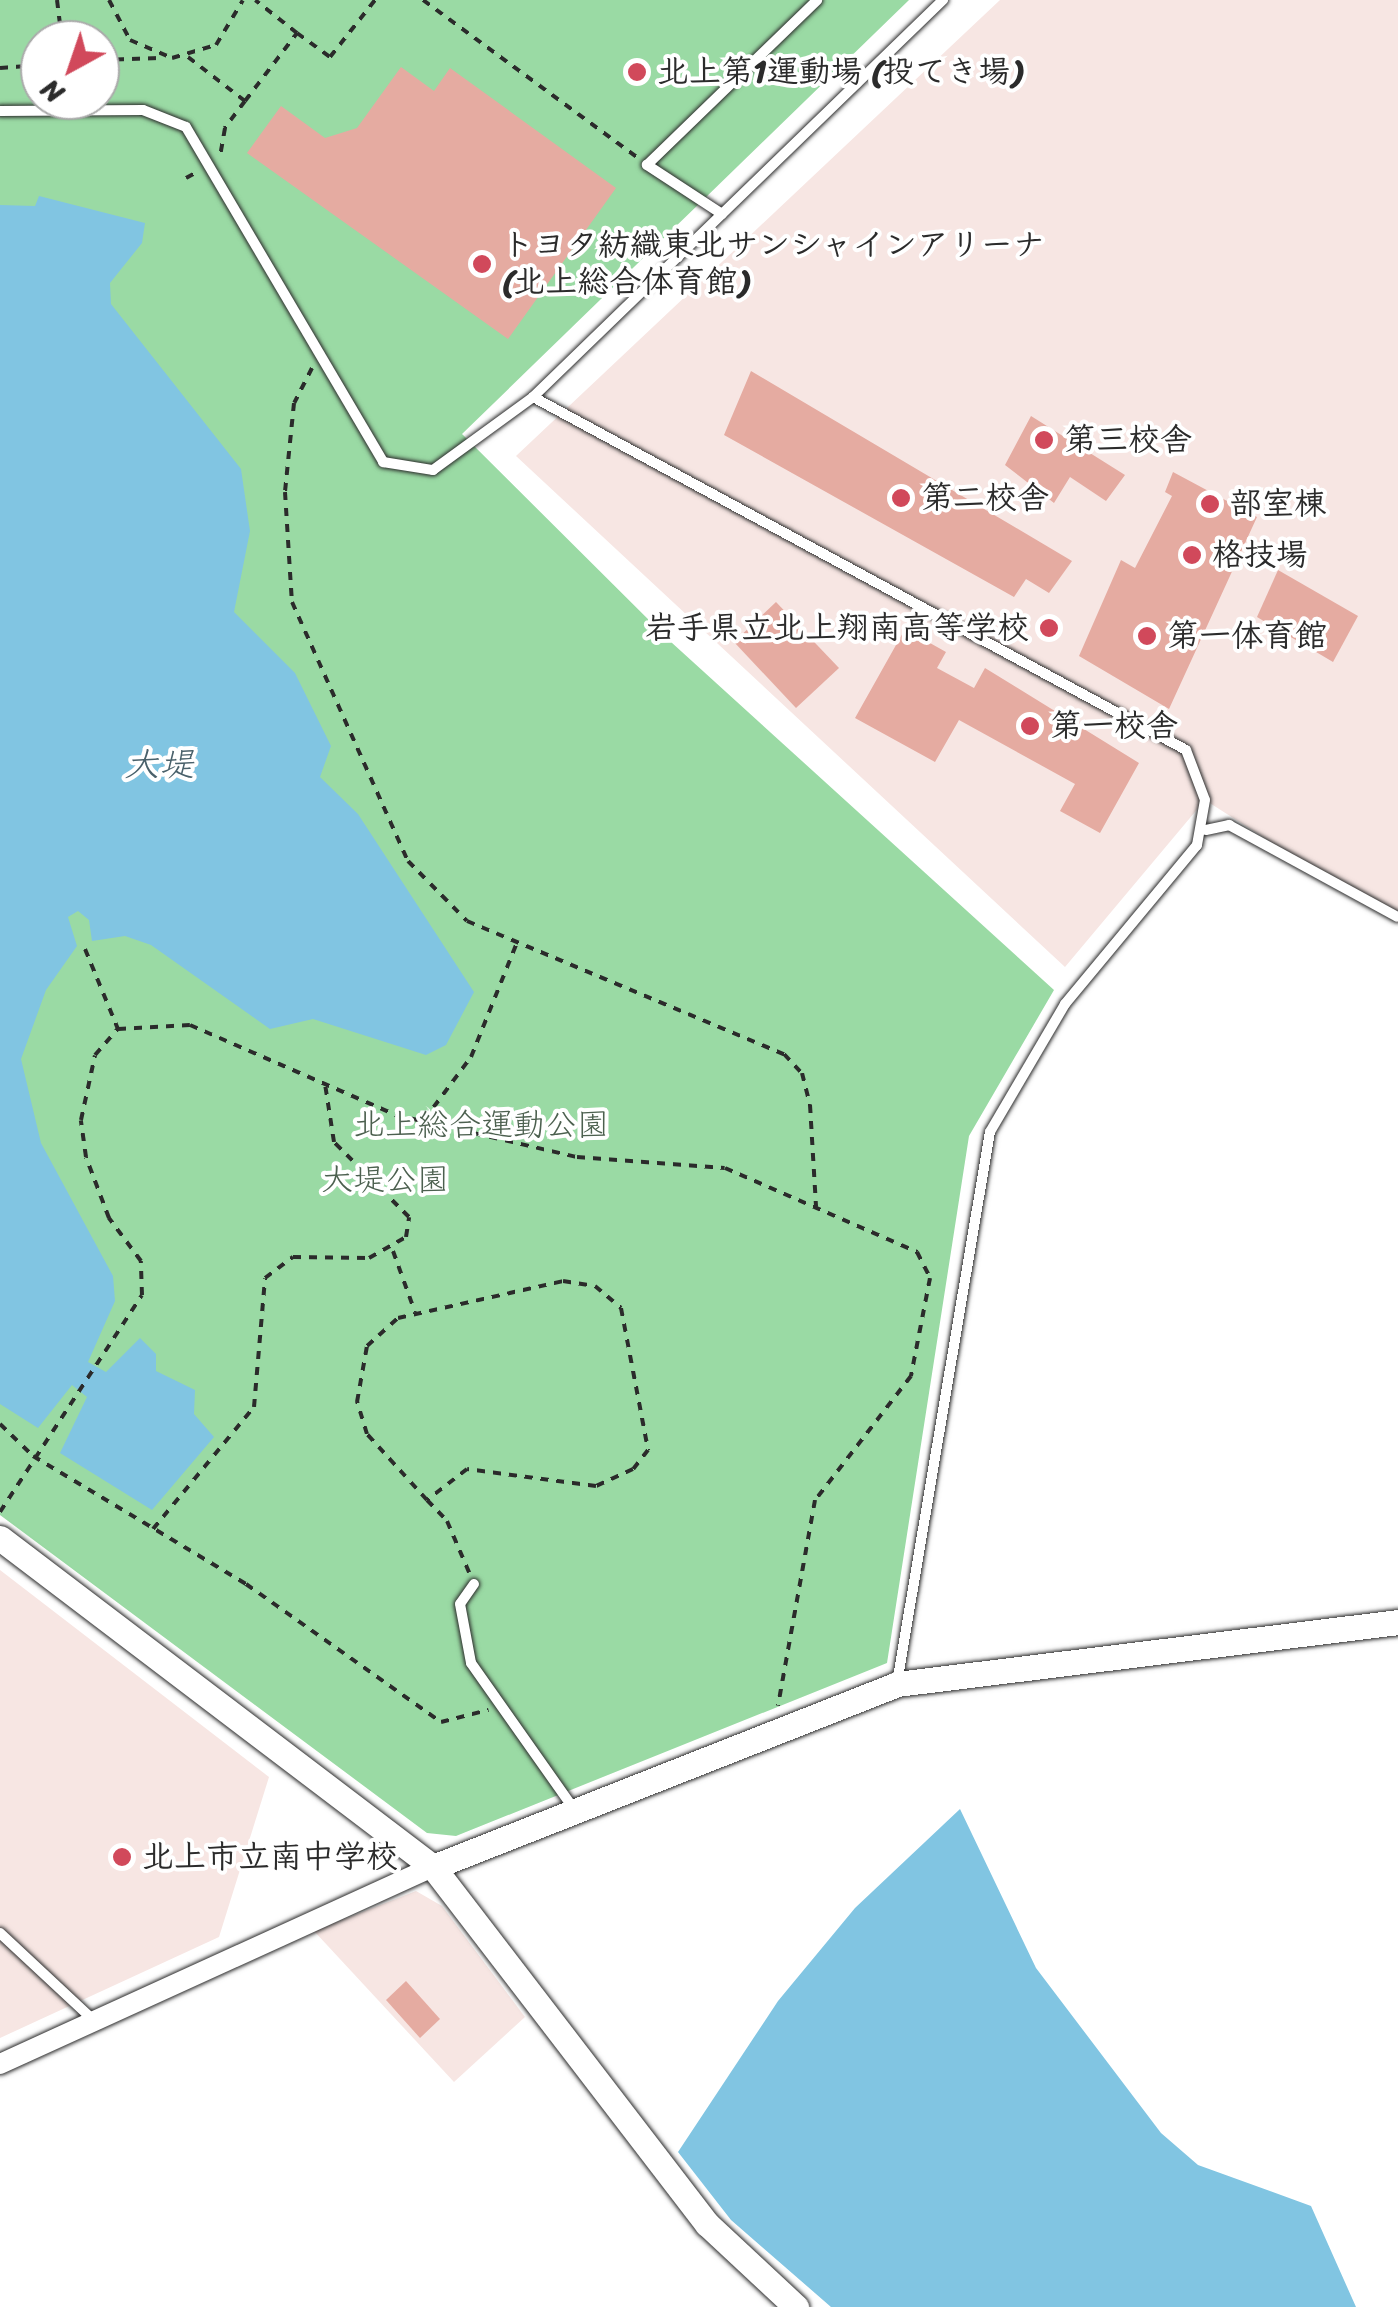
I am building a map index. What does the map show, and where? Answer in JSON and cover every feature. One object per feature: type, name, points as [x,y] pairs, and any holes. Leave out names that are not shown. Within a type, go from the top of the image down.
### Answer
[{"type":"street","points":[[0,1538],[434,1866],[707,2224],[796,2307]]},
{"type":"street","points":[[0,2064],[90,2016],[434,1866],[779,1726],[897,1684],[1398,1622]]},
{"type":"lane","points":[[722,214],[647,165],[817,0]]},
{"type":"lane","points":[[0,111],[42,104],[170,116],[212,162],[383,462],[413,472],[454,460],[533,397],[943,0]]},
{"type":"lane","points":[[533,397],[1186,750],[1206,830]]},
{"type":"lane","points":[[897,1684],[990,1132],[1065,1004],[1206,830],[1229,825],[1398,917]]},
{"type":"lane","points":[[474,1584],[460,1604],[463,1635],[502,1705],[575,1810]]},
{"type":"lane","points":[[0,1934],[90,2016]]},
{"type":"path","points":[[110,0],[130,40],[172,58]]},
{"type":"path","points":[[120,59],[188,57],[228,34],[242,0]]},
{"type":"path","points":[[254,0],[330,58],[375,0]]},
{"type":"path","points":[[423,0],[647,165]]},
{"type":"path","points":[[186,178],[212,162],[244,101],[297,33]]},
{"type":"path","points":[[188,57],[244,101]]},
{"type":"path","points":[[321,356],[294,403],[285,492],[301,634],[408,861],[467,922],[784,1054],[802,1074],[810,1105],[816,1207]]},
{"type":"path","points":[[423,1121],[471,1058],[518,940]]},
{"type":"path","points":[[86,950],[118,1029]]},
{"type":"path","points":[[0,1512],[33,1456],[102,1358],[144,1278],[92,1184],[80,1120],[95,1055],[118,1029],[190,1025],[325,1084],[423,1121],[578,1157],[725,1168],[916,1252],[930,1278],[911,1376],[815,1500],[776,1681],[779,1726]]},
{"type":"path","points":[[325,1084],[334,1142],[409,1217],[393,1251],[415,1312]]},
{"type":"path","points":[[153,1529],[198,1483],[254,1407],[265,1278],[294,1257],[393,1251]]},
{"type":"path","points":[[427,1500],[468,1469],[596,1486],[633,1469],[648,1434],[627,1321],[595,1286],[562,1281],[415,1312],[367,1346],[357,1402],[367,1434],[427,1500],[447,1521],[474,1584]]},
{"type":"path","points":[[0,1424],[33,1456],[153,1529],[441,1722],[502,1705]]},
{"type":"shaded area","name":"岩手県立北上翔南高等学校","points":[[1000,0],[1398,0],[1398,923],[1205,800],[1065,967],[516,456]]},
{"type":"shaded area","name":"北上市立南中学校","points":[[0,1570],[269,1777],[219,1937],[0,2038]]},
{"type":"shaded area","points":[[416,1891],[442,1906],[525,2017],[454,2082],[314,1931]]},
{"type":"green space","name":"大堤公園","points":[[0,0],[909,0],[462,434],[671,642],[1054,990],[969,1136],[887,1663],[456,1836],[427,1833],[0,1515]]},
{"type":"water","name":"大堤","points":[[39,196],[145,223],[142,243],[110,283],[111,304],[241,469],[250,531],[234,612],[295,673],[331,746],[320,777],[358,814],[474,992],[446,1045],[426,1055],[313,1019],[270,1029],[151,945],[125,936],[92,941],[89,920],[78,911],[68,917],[77,946],[46,990],[21,1059],[41,1143],[113,1276],[115,1301],[88,1362],[106,1372],[140,1338],[156,1354],[156,1371],[195,1390],[194,1414],[214,1437],[152,1510],[60,1453],[87,1397],[72,1385],[38,1428],[0,1404],[0,205],[35,206]]},
{"type":"water","points":[[960,1809],[1036,1968],[1161,2133],[1198,2165],[1311,2206],[1356,2307],[831,2307],[731,2220],[678,2152],[778,2001],[855,1908]]},
{"type":"building","name":"トヨタ紡織東北サンシャインアリーナ (北上総合体育館)","points":[[401,67],[434,91],[450,68],[616,188],[508,339],[247,153],[281,106],[325,138],[357,128]]},
{"type":"building","name":"第二校舎","points":[[751,371],[1072,561],[1049,593],[1026,579],[1014,597],[724,435]]},
{"type":"building","name":"第三校舎","points":[[1031,416],[1125,475],[1106,501],[1070,477],[1054,503],[1005,465]]},
{"type":"building","points":[[1173,472],[1257,517],[1169,709],[1079,656],[1121,560],[1135,568],[1172,496],[1165,492]]},
{"type":"building","points":[[1278,570],[1358,616],[1333,662],[1257,617]]},
{"type":"building","points":[[776,602],[839,668],[796,708],[734,642]]},
{"type":"building","name":"第一校舎","points":[[905,629],[946,652],[937,668],[974,688],[985,668],[1139,763],[1100,833],[1060,811],[1075,784],[959,720],[935,762],[855,718]]},
{"type":"building","points":[[406,1981],[440,2019],[420,2038],[386,2000]]},
{"type":"place","name":"北上第1運動場 (投てき場)","points":[[637,72]]},
{"type":"place","name":"トヨタ紡織東北サンシャインアリーナ (北上総合体育館)","points":[[482,264]]},
{"type":"place","name":"第三校舎","points":[[1044,440]]},
{"type":"place","name":"第二校舎","points":[[901,498]]},
{"type":"place","name":"部室棟","points":[[1210,504]]},
{"type":"place","name":"格技場","points":[[1192,555]]},
{"type":"place","name":"岩手県立北上翔南高等学校","points":[[1049,628]]},
{"type":"place","name":"第一体育館","points":[[1147,636]]},
{"type":"place","name":"第一校舎","points":[[1030,726]]},
{"type":"place","name":"北上市立南中学校","points":[[122,1857]]},
{"type":"park label","name":"北上総合運動公園","points":[[481,1125]]}]
